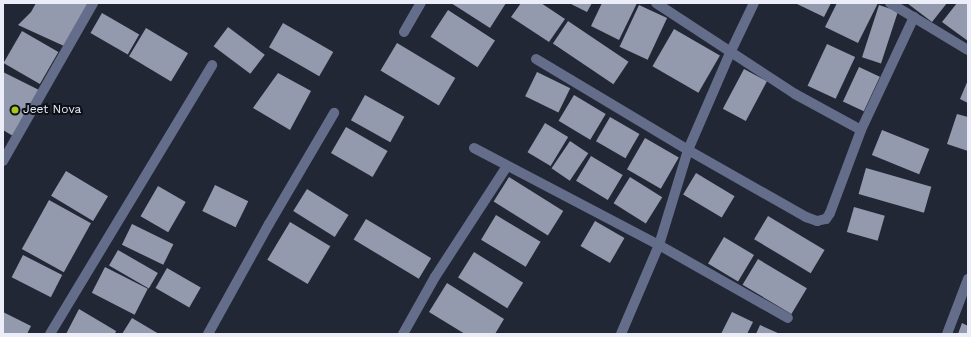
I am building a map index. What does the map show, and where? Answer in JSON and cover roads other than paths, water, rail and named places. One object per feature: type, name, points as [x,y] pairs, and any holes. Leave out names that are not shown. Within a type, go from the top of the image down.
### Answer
[{"type":"street","points":[[3,161],[93,3]]},
{"type":"street","points":[[404,32],[421,3]]},
{"type":"street","points":[[656,3],[730,53],[795,94],[861,130]]},
{"type":"street","points":[[621,334],[659,245],[688,150],[730,53],[754,3]]},
{"type":"street","points":[[890,3],[968,50]]},
{"type":"street","points":[[536,59],[688,150],[817,221],[826,219],[830,213],[861,130],[914,17]]},
{"type":"street","points":[[50,334],[212,65]]},
{"type":"street","points":[[208,334],[269,224],[334,113]]},
{"type":"street","points":[[474,148],[659,245],[788,318]]},
{"type":"street","points":[[403,334],[435,277],[507,166]]},
{"type":"street","points":[[947,334],[968,279]]},
{"type":"place","name":"Jeet Nova","points":[[15,110]]}]
